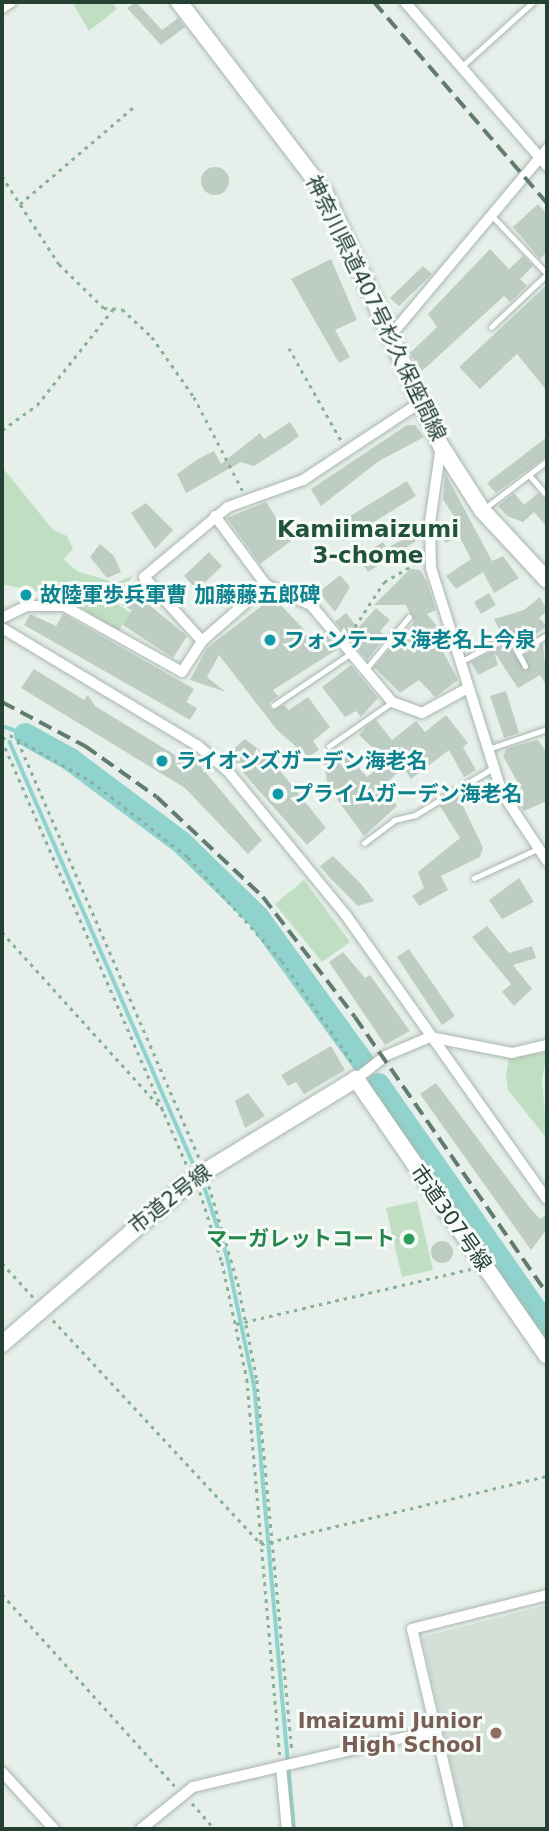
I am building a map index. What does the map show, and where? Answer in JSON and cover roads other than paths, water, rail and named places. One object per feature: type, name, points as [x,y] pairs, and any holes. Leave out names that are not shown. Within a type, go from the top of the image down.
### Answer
[{"type":"street","points":[[2,8],[11,2]]},
{"type":"street","name":"神奈川県道407号杉久保座間線","points":[[179,2],[325,193],[441,446],[482,510],[547,580]]},
{"type":"street","points":[[391,335],[545,157],[405,2]]},
{"type":"street","points":[[202,641],[144,577],[215,516],[246,499],[303,480],[421,402]]},
{"type":"street","points":[[441,446],[430,558],[468,688],[510,812],[547,861]]},
{"type":"street","points":[[215,516],[266,585],[299,596],[392,702],[422,713],[468,688]]},
{"type":"street","points":[[2,618],[27,606],[64,606],[182,672],[202,641],[266,585]]},
{"type":"street","points":[[2,628],[197,745],[253,800],[345,914],[547,1199]]},
{"type":"street","points":[[358,1077],[385,1056],[430,1037],[512,1053],[547,1045]]},
{"type":"street","name":"市道2号線","points":[[2,1344],[42,1307],[202,1176],[358,1077]]},
{"type":"street","name":"市道307号線","points":[[358,1077],[547,1356]]},
{"type":"street","points":[[459,1829],[412,1629],[547,1595]]},
{"type":"street","points":[[141,1829],[182,1793],[436,1730]]},
{"type":"street","points":[[286,1829],[287,1765]]},
{"type":"street","points":[[2,1772],[54,1829]]},
{"type":"lane","points":[[461,67],[534,2]]},
{"type":"lane","points":[[491,327],[546,275],[493,217]]},
{"type":"lane","points":[[482,510],[547,461]]},
{"type":"lane","points":[[529,475],[547,496]]},
{"type":"lane","points":[[365,670],[409,617]]},
{"type":"lane","points":[[518,653],[547,635]]},
{"type":"lane","points":[[460,662],[509,636],[526,666]]},
{"type":"lane","points":[[274,705],[351,653]]},
{"type":"lane","points":[[329,746],[392,702]]},
{"type":"lane","points":[[488,749],[547,729]]},
{"type":"lane","points":[[364,843],[394,820],[415,815],[494,768]]},
{"type":"lane","points":[[474,878],[537,849]]},
{"type":"waterway","points":[[2,726],[25,734]]},
{"type":"waterway","points":[[25,734],[70,759],[181,842],[257,916],[362,1061]]},
{"type":"waterway","points":[[10,742],[193,1162]]},
{"type":"waterway","points":[[378,1084],[547,1326]]},
{"type":"waterway","points":[[204,1185],[227,1255],[255,1389],[294,1829]]},
{"type":"railway","points":[[374,2],[547,203]]},
{"type":"railway","points":[[2,702],[85,746],[157,797],[263,897],[355,1017],[547,1293]]},
{"type":"place","name":"故陸軍歩兵軍曹 加藤藤五郎碑","points":[[26,595]]},
{"type":"place","name":"フォンテーヌ海老名上今泉","points":[[270,640]]},
{"type":"place","name":"ライオンズガーデン海老名","points":[[162,761]]},
{"type":"place","name":"プライムガーデン海老名","points":[[278,794]]},
{"type":"place","name":"マーガレットコート","points":[[409,1239]]},
{"type":"place","name":"Imaizumi Junior High School","points":[[496,1733]]},
{"type":"district","name":"Kamiimaizumi 3-chome","points":[[368,542]]}]
